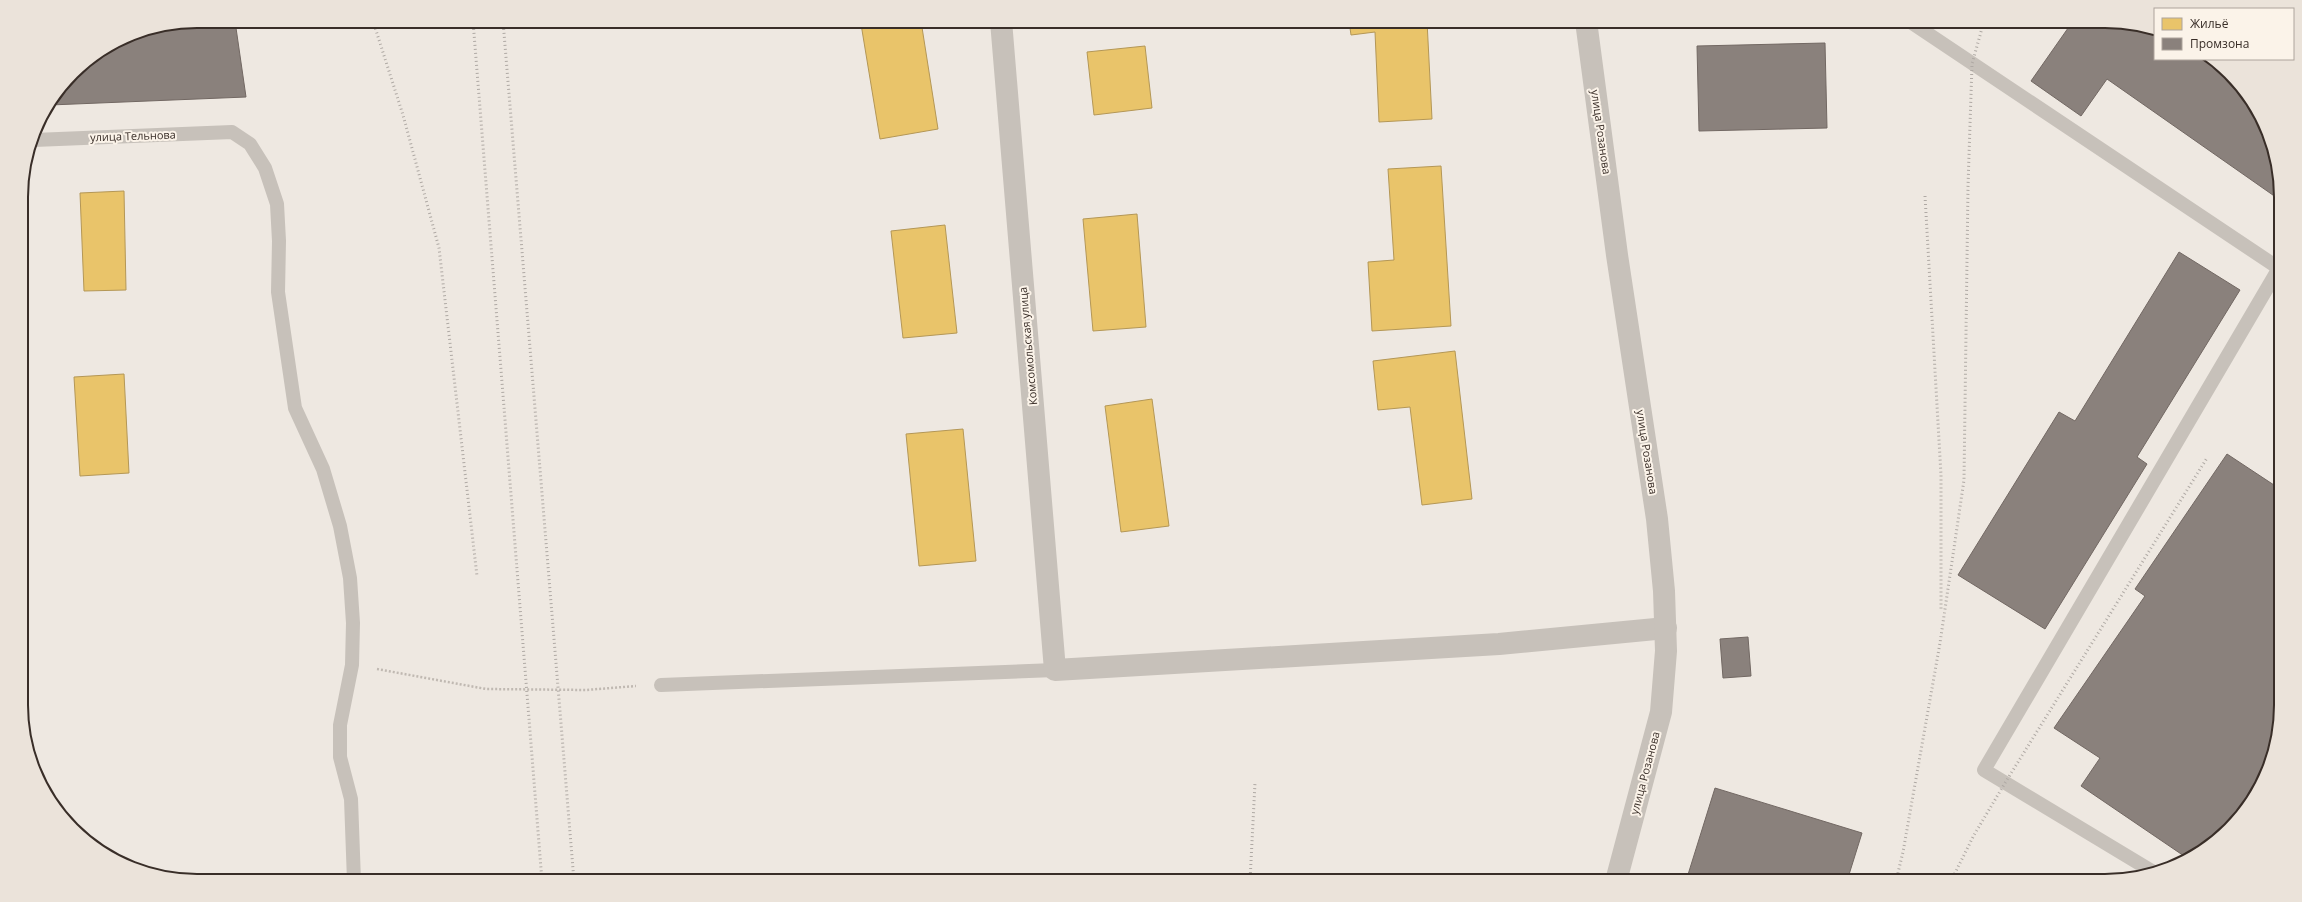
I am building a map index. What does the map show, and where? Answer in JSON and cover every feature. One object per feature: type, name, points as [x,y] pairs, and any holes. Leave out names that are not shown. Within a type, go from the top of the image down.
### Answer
[{"type":"street","name":"Комсомольская улица","points":[[1002,28],[1054,670]]},
{"type":"street","name":"улица Розанова","points":[[1587,28],[1618,262],[1657,519],[1666,628],[1665,683],[1661,712],[1618,874]]},
{"type":"street","points":[[1054,670],[1499,644],[1666,628]]},
{"type":"lane","points":[[1919,28],[2274,266]]},
{"type":"lane","name":"улица Тельнова","points":[[38,140],[232,132],[250,144],[265,168],[277,204],[279,240],[278,292],[295,408],[323,469],[340,526],[350,578],[353,623],[352,665]]},
{"type":"lane","points":[[2147,868],[1984,770],[2274,277]]},
{"type":"lane","points":[[352,665],[340,725],[340,757],[352,799],[354,874]]},
{"type":"lane","points":[[660,685],[1054,670]]},
{"type":"path","points":[[352,665],[486,690],[586,690],[660,685]]},
{"type":"building: Жильё","points":[[862,28],[922,28],[938,129],[880,139]]},
{"type":"building: Жильё","points":[[1350,28],[1427,28],[1432,119],[1379,122],[1375,32],[1351,35]]},
{"type":"building: Жильё","points":[[1145,46],[1152,108],[1094,115],[1087,52]]},
{"type":"building: Жильё","points":[[1441,166],[1451,326],[1372,331],[1368,262],[1394,260],[1388,169]]},
{"type":"building: Жильё","points":[[124,191],[126,290],[84,291],[80,193]]},
{"type":"building: Жильё","points":[[1137,214],[1146,327],[1093,331],[1083,219]]},
{"type":"building: Жильё","points":[[945,225],[957,333],[903,338],[891,231]]},
{"type":"building: Жильё","points":[[1455,351],[1472,499],[1422,505],[1410,407],[1378,410],[1373,361]]},
{"type":"building: Жильё","points":[[124,374],[129,473],[80,476],[74,377]]},
{"type":"building: Жильё","points":[[1152,399],[1169,526],[1121,532],[1105,406]]},
{"type":"building: Жильё","points":[[963,429],[976,561],[919,566],[906,434]]},
{"type":"building: Промзона","points":[[186,28],[236,28],[246,97],[56,105],[63,94],[86,70],[122,45],[164,31]]},
{"type":"building: Промзона","points":[[2068,28],[2116,28],[2138,31],[2154,36],[2154,60],[2204,60],[2216,70],[2239,94],[2257,122],[2265,143],[2273,175],[2274,196],[2107,79],[2081,116],[2031,81]]},
{"type":"building: Промзона","points":[[1825,43],[1827,128],[1699,131],[1697,46]]},
{"type":"building: Промзона","points":[[2179,252],[2240,290],[2137,457],[2147,464],[2045,629],[1958,575],[2059,412],[2075,421]]},
{"type":"building: Промзона","points":[[2227,454],[2274,485],[2274,716],[2271,738],[2257,780],[2239,808],[2208,839],[2183,855],[2081,786],[2100,758],[2054,728],[2145,596],[2135,589]]},
{"type":"building: Промзона","points":[[1748,637],[1751,676],[1723,678],[1720,639]]},
{"type":"building: Промзона","points":[[1715,788],[1862,833],[1849,874],[1688,874]]},
{"type":"railway","points":[[375,28],[403,115],[439,248],[477,576]]},
{"type":"railway","points":[[474,28],[541,874]]},
{"type":"railway","points":[[504,28],[573,874]]},
{"type":"railway","points":[[1898,874],[1903,852],[1940,643],[1964,480],[1968,186],[1972,64],[1982,28]]},
{"type":"railway","points":[[1925,196],[1941,475],[1941,609]]},
{"type":"railway","points":[[1954,874],[1974,835],[2005,783],[2207,458]]},
{"type":"railway","points":[[1250,874],[1255,783]]}]
